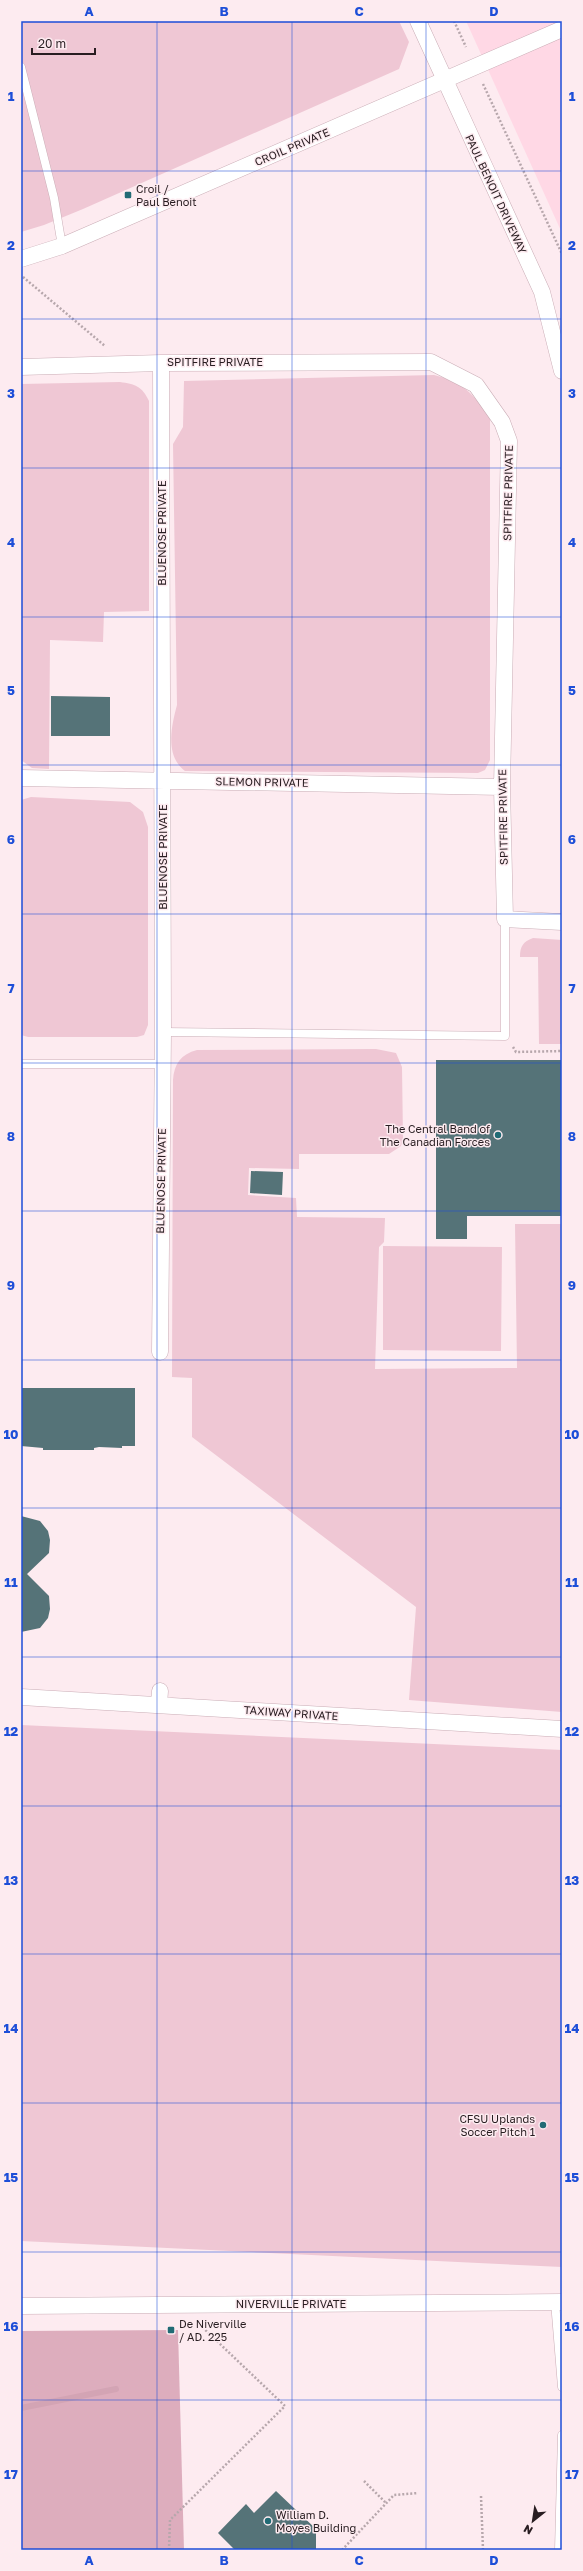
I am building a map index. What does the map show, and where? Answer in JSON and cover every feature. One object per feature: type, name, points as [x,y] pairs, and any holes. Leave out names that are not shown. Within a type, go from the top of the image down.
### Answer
[{"type":"street","name":"PAUL BENOIT DRIVEWAY","points":[[418,21],[444,81],[542,292],[562,371]]},
{"type":"street","name":"CROIL PRIVATE","points":[[21,259],[62,246],[562,29]]},
{"type":"street","name":"SPITFIRE PRIVATE","points":[[21,367],[161,362],[431,362],[476,385],[502,422],[509,441],[502,787],[505,919]]},
{"type":"street","name":"BLUENOSE PRIVATE","points":[[160,1352],[163,1032],[161,362]]},
{"type":"street","name":"SLEMON PRIVATE","points":[[21,778],[502,787]]},
{"type":"street","points":[[505,919],[562,922]]},
{"type":"street","name":"TAXIWAY PRIVATE","points":[[21,1697],[160,1698],[562,1729]]},
{"type":"street","name":"NIVERVILLE PRIVATE","points":[[21,2306],[558,2302]]},
{"type":"lane","points":[[21,67],[54,198],[62,246]]},
{"type":"lane","points":[[163,1032],[505,1036],[505,919]]},
{"type":"lane","points":[[21,1064],[162,1064]]},
{"type":"lane","points":[[558,2302],[562,2387]]},
{"type":"lane","points":[[559,2550],[562,2435]]},
{"type":"path","points":[[454,21],[466,47]]},
{"type":"path","points":[[483,84],[562,254]]},
{"type":"path","points":[[21,276],[127,364]]},
{"type":"path","points":[[505,1036],[516,1052],[562,1051]]},
{"type":"path","points":[[169,2550],[170,2520],[285,2406],[202,2328],[182,2304]]},
{"type":"path","points":[[364,2481],[386,2503]]},
{"type":"path","points":[[342,2550],[394,2495],[418,2493]]},
{"type":"path","points":[[481,2496],[482,2550]]},
{"type":"shaded area","points":[[21,21],[399,21],[409,42],[399,69],[83,209],[44,225],[21,232]]},
{"type":"shaded area","points":[[466,21],[562,21],[562,233]]},
{"type":"shaded area","points":[[434,375],[445,378],[467,390],[490,418],[490,760],[485,770],[478,773],[185,771],[174,757],[171,741],[177,705],[173,444],[183,427],[184,381]]},
{"type":"shaded area","points":[[120,382],[138,387],[144,392],[149,401],[149,611],[104,612],[103,642],[50,640],[49,769],[32,768],[21,760],[21,384]]},
{"type":"shaded area","points":[[31,797],[130,802],[143,812],[148,827],[148,1025],[144,1035],[137,1037],[28,1037],[21,1035],[21,800]]},
{"type":"shaded area","points":[[533,938],[562,940],[562,1044],[539,1044],[538,957],[520,957],[523,945]]},
{"type":"shaded area","points":[[376,1049],[396,1053],[402,1067],[403,1139],[401,1146],[389,1154],[299,1154],[299,1169],[249,1168],[248,1195],[296,1198],[297,1217],[385,1218],[384,1242],[379,1247],[375,1369],[517,1368],[515,1224],[562,1224],[562,1712],[409,1700],[416,1607],[192,1437],[192,1378],[172,1377],[173,1080],[175,1069],[179,1060],[187,1054],[197,1050]]},
{"type":"shaded area","points":[[383,1246],[502,1247],[501,1351],[383,1350]]},
{"type":"shaded area","points":[[21,1725],[562,1750],[562,2267],[21,2241]]},
{"type":"shaded area","points":[[178,2330],[184,2550],[21,2550],[21,2331]]},
{"type":"building","points":[[51,696],[110,697],[110,736],[51,736]]},
{"type":"building","name":"The Central Band of The Canadian Forces","points":[[436,1060],[561,1060],[561,1216],[467,1216],[467,1239],[436,1239]]},
{"type":"building","points":[[251,1171],[283,1172],[282,1195],[250,1193]]},
{"type":"building","points":[[21,1388],[135,1388],[135,1446],[122,1446],[122,1448],[99,1447],[94,1448],[94,1450],[43,1450],[43,1448],[21,1446]]},
{"type":"building","points":[[21,1516],[40,1521],[48,1531],[50,1540],[49,1553],[27,1574],[49,1596],[50,1609],[48,1618],[40,1628],[21,1632]]},
{"type":"building","name":"William D. Moyes Building","points":[[276,2491],[316,2529],[316,2550],[235,2550],[218,2533],[246,2504],[254,2513]]},
{"type":"waterway","points":[[21,2408],[116,2389]]},
{"type":"place","name":"Croil / Paul Benoit","points":[[128,195]]},
{"type":"place","name":"The Central Band of The Canadian Forces","points":[[498,1135]]},
{"type":"place","name":"CFSU Uplands Soccer Pitch 1","points":[[543,2125]]},
{"type":"place","name":"De Niverville / AD. 225","points":[[171,2330]]},
{"type":"place","name":"William D. Moyes Building","points":[[268,2521]]}]
